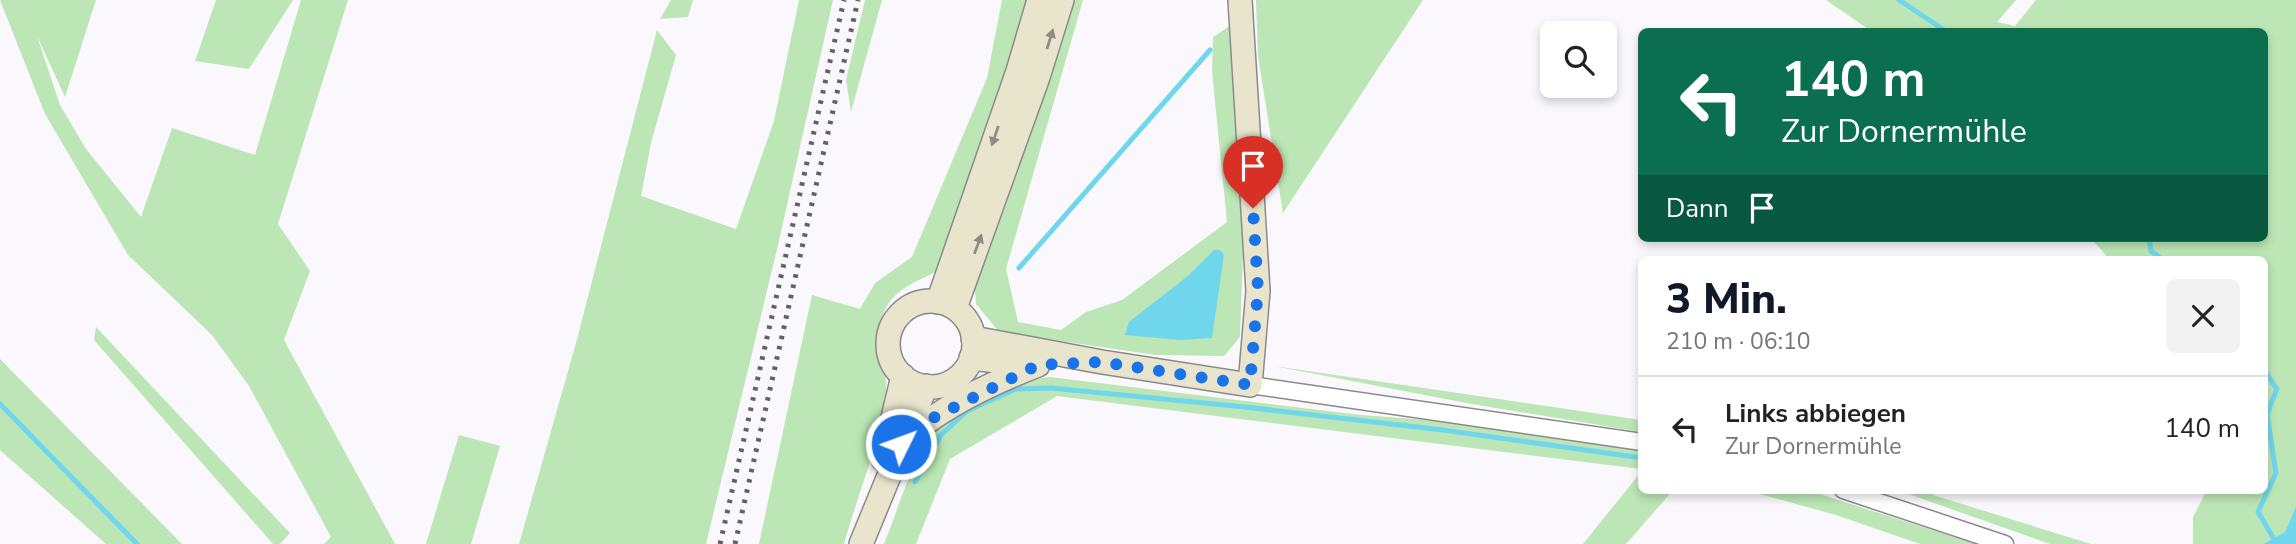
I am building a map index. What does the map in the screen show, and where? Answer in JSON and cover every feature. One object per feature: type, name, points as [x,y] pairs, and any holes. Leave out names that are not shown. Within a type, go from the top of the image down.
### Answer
[{"type":"main road","points":[[946,305],[1039,0]]},
{"type":"main road","points":[[946,305],[1038,78],[1062,0]]},
{"type":"main road","points":[[972,348],[1102,362],[1250,385],[1258,290],[1240,0]]},
{"type":"main road","points":[[928,301],[946,305],[967,321],[972,348],[953,380],[926,386],[903,376],[896,369],[888,350],[890,330],[909,307],[928,301]]},
{"type":"main road","points":[[972,348],[1038,365],[1102,362]]},
{"type":"main road","points":[[901,444],[925,422],[1038,365]]},
{"type":"main road","points":[[865,534],[903,376]]},
{"type":"main road","points":[[865,534],[926,386]]},
{"type":"street","points":[[1250,385],[1638,441]]},
{"type":"street","points":[[1855,494],[2005,544]]},
{"type":"green space","points":[[0,0],[96,0],[65,97],[37,36],[60,105],[86,149],[141,217],[172,128],[255,155],[301,0],[348,0],[278,224],[310,271],[284,340],[395,544],[324,544],[331,537],[249,386],[212,335],[128,255],[45,114]]},
{"type":"green space","points":[[216,0],[293,0],[249,69],[195,61]]},
{"type":"green space","points":[[671,0],[693,0],[688,17],[660,19]]},
{"type":"green space","points":[[799,0],[833,0],[778,245],[706,544],[519,544],[576,343],[657,30],[676,55],[651,143],[641,196],[736,229],[774,121]]},
{"type":"green space","points":[[865,0],[882,0],[851,112],[846,80]]},
{"type":"green space","points":[[1002,0],[1028,0],[940,270],[895,296],[889,302],[881,322],[880,344],[886,386],[882,417],[844,544],[759,544],[812,295],[860,309],[875,283],[912,257],[987,78]]},
{"type":"green space","points":[[1075,0],[1083,0],[1006,269],[1018,322],[1061,330],[1086,312],[1122,300],[1227,222],[1212,71],[1213,37],[1231,25],[1243,254],[1240,337],[1224,356],[1156,355],[999,332],[976,304],[974,275]]},
{"type":"green space","points":[[1256,0],[1423,0],[1283,213],[1258,56]]},
{"type":"green space","points":[[1826,0],[2016,0],[1997,22],[2015,26],[2036,0],[2296,0],[2296,506],[2285,532],[2263,544],[2193,544],[2193,517],[2205,494],[2268,494],[2268,256],[2106,256],[2094,242],[2268,242],[2268,28],[1867,28]]},
{"type":"green space","points":[[96,327],[290,533],[280,544],[273,544],[94,340]]},
{"type":"green space","points":[[0,359],[182,544],[106,544],[0,450]]},
{"type":"green space","points":[[1274,366],[1638,420],[1638,432],[1466,403]]},
{"type":"green space","points":[[1050,377],[1361,415],[1454,422],[1638,451],[1638,469],[1057,396],[950,459],[916,544],[884,544],[919,455],[931,434],[969,403],[1001,388]]},
{"type":"green space","points":[[459,435],[500,446],[471,544],[426,544]]},
{"type":"green space","points":[[1638,476],[1638,494],[1669,494],[1626,544],[1583,544]]},
{"type":"green space","points":[[1760,494],[1820,494],[1976,544],[1920,544],[1836,515]]},
{"type":"green space","points":[[1908,494],[1930,494],[2091,544],[2050,544]]},
{"type":"water","points":[[1214,250],[1220,250],[1224,255],[1212,338],[1180,340],[1125,335],[1129,322],[1189,275]]},
{"type":"water","points":[[2296,506],[2296,544],[2263,544],[2285,532]]},
{"type":"waterway","points":[[1899,0],[1941,28]]},
{"type":"waterway","points":[[1019,268],[1210,50]]},
{"type":"waterway","points":[[2150,242],[2151,251],[2158,256]]},
{"type":"waterway","points":[[2268,376],[2277,389],[2268,412]]},
{"type":"waterway","points":[[915,482],[941,435],[967,411],[1016,389],[1051,388],[1245,407],[1443,430],[1638,457]]},
{"type":"waterway","points":[[0,404],[137,544]]},
{"type":"waterway","points":[[2268,421],[2276,473],[2268,490]]},
{"type":"waterway","points":[[2266,494],[2258,512],[2277,544]]},
{"type":"railway","points":[[720,544],[844,0]]},
{"type":"railway","points":[[735,544],[858,0]]},
{"type":"route","points":[[901,444],[925,422],[954,405],[1038,365],[1102,362],[1250,385],[1258,290],[1253,208]]}]
